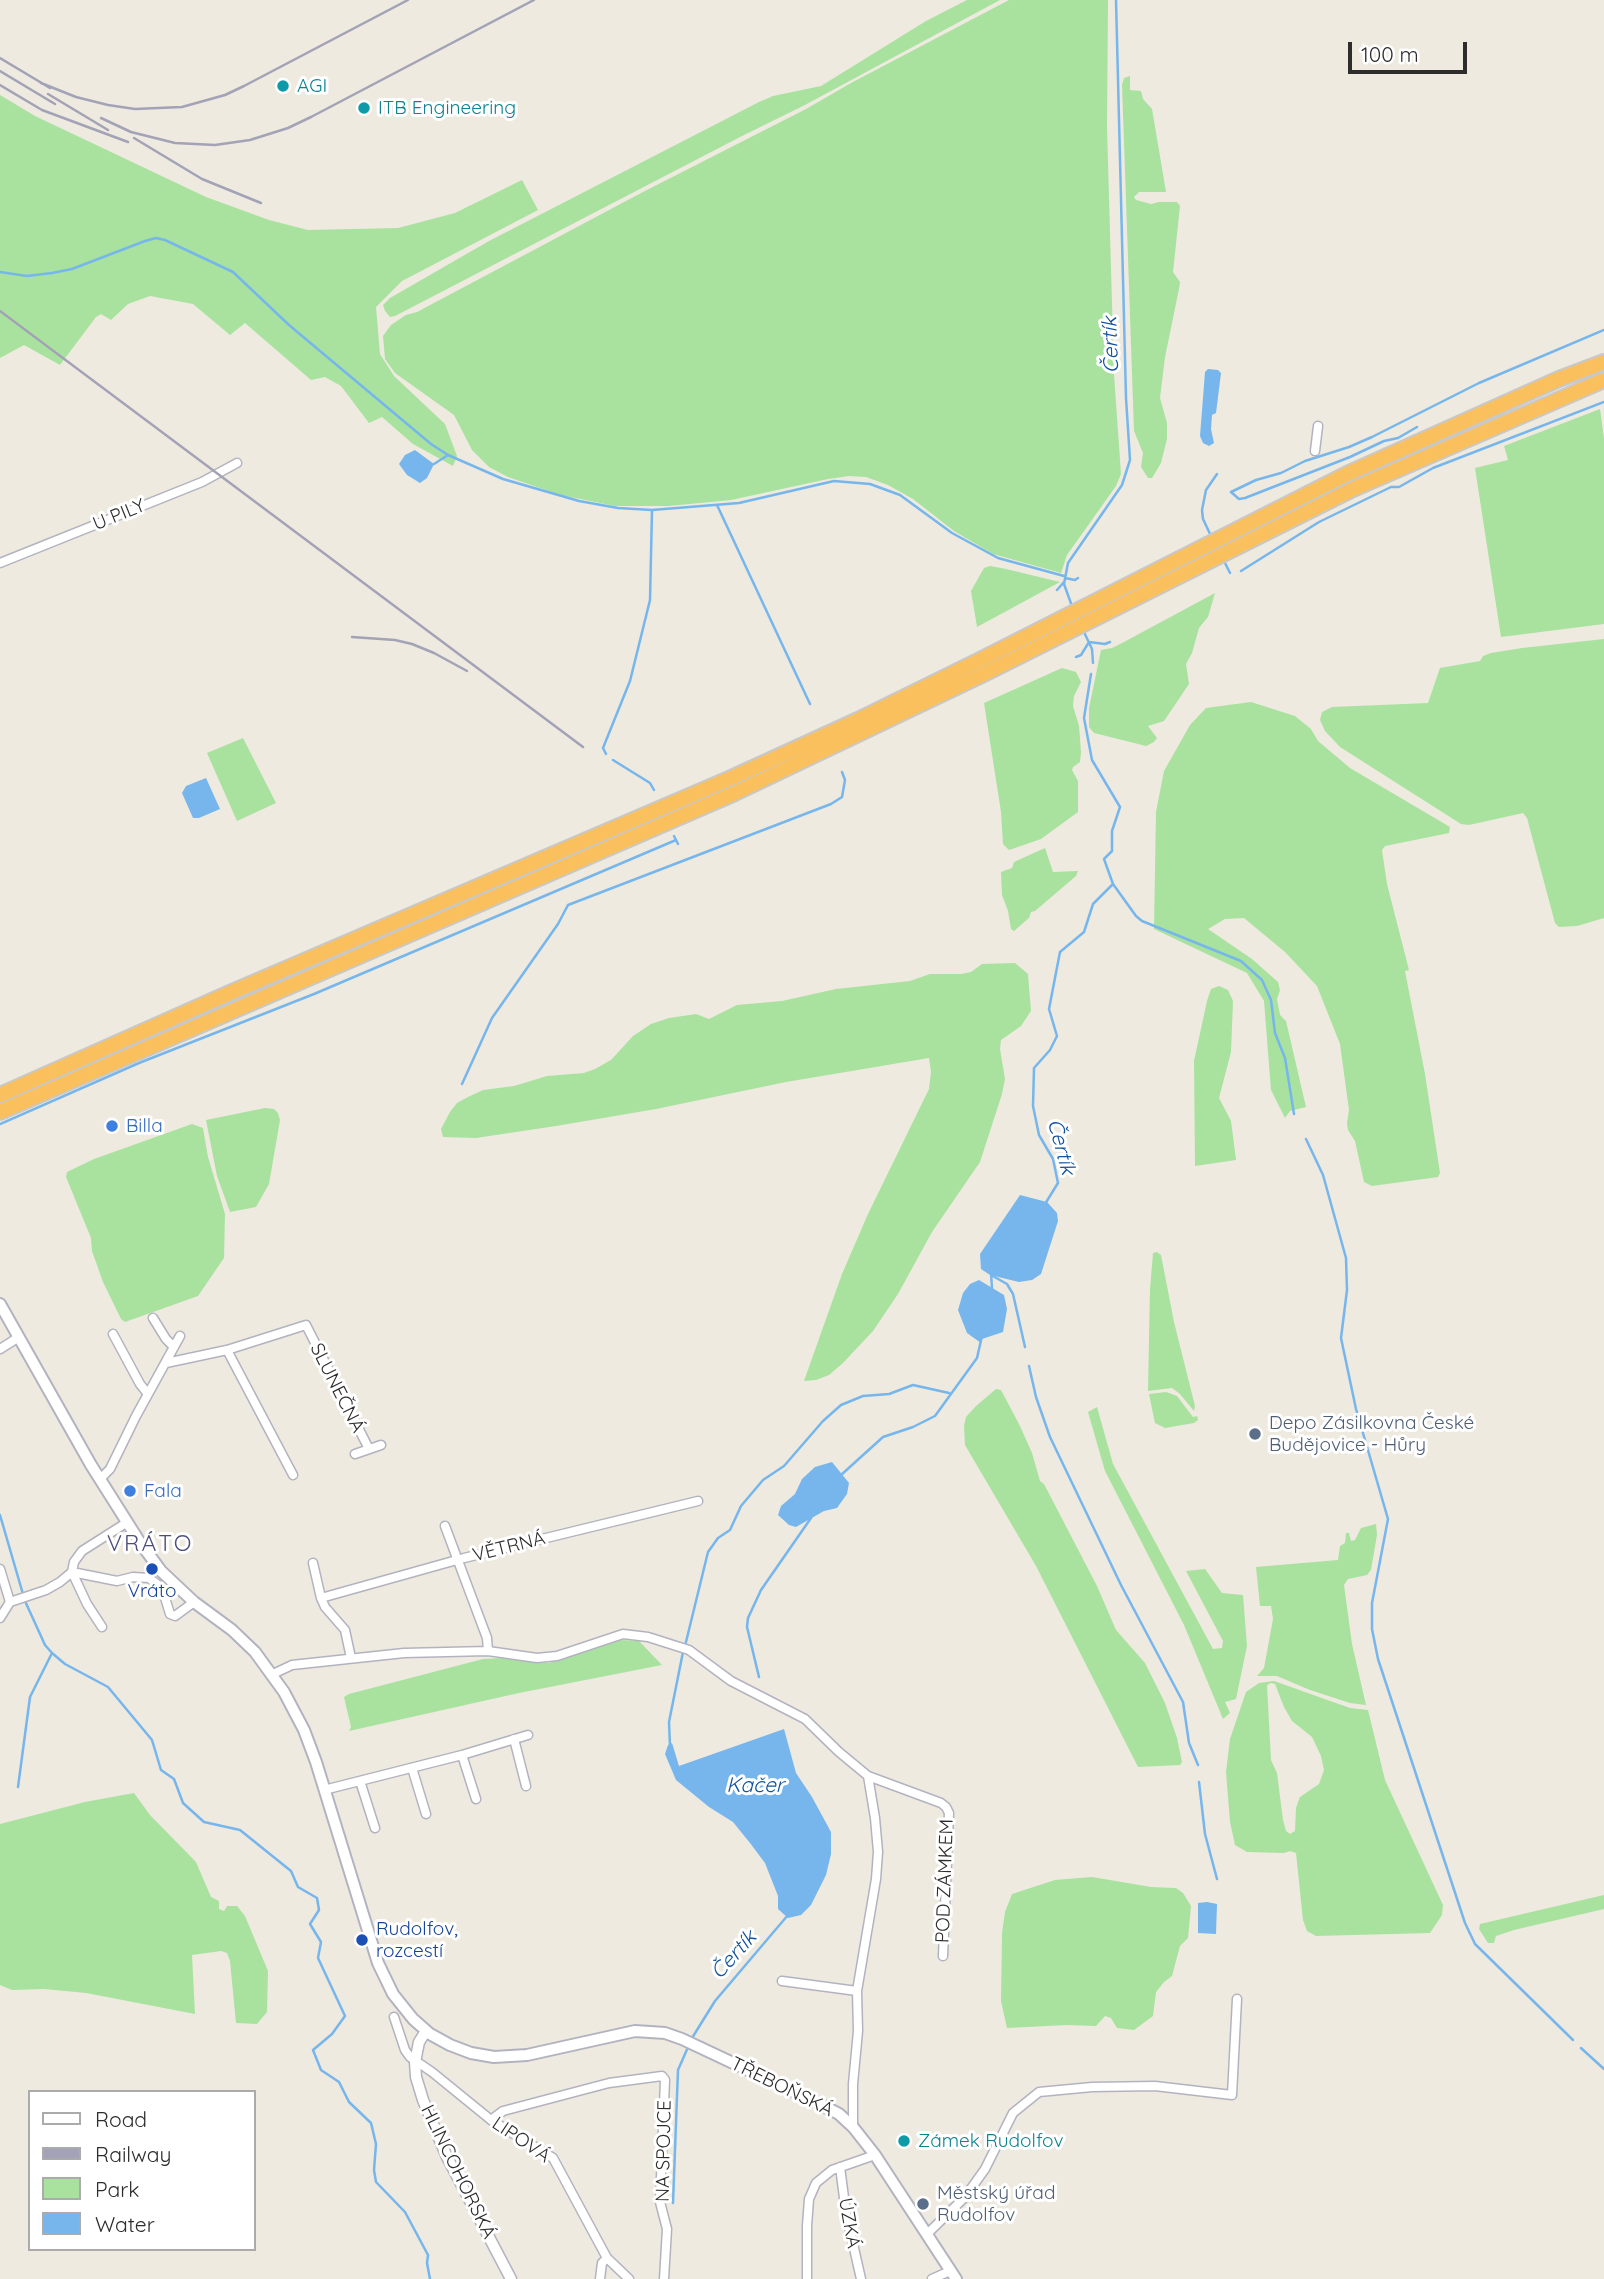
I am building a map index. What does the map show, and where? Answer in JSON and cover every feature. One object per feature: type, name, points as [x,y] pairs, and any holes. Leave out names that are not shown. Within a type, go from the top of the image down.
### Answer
[{"type":"highway","points":[[1084,614],[1219,556],[1230,542],[1359,469],[1559,379],[1604,362]]},
{"type":"highway","points":[[0,1096],[232,992],[740,774],[1060,626],[1212,542],[1230,542],[1604,380]]},
{"type":"highway","points":[[0,1112],[735,793],[875,727],[1060,626]]},
{"type":"main road","points":[[0,1304],[126,1523],[161,1571],[194,1602],[242,1639],[273,1674],[304,1730],[383,1974],[399,2003],[426,2031]]},
{"type":"main road","name":"TŘEBOŇSKÁ","points":[[426,2031],[460,2050],[505,2057],[527,2055],[635,2031],[651,2031],[695,2045],[839,2114],[875,2155],[953,2275]]},
{"type":"street","points":[[1315,451],[1318,426]]},
{"type":"street","name":"U PILY","points":[[0,563],[202,482],[237,463]]},
{"type":"street","points":[[153,1318],[172,1345]]},
{"type":"street","name":"SLUNEČNÁ","points":[[166,1363],[227,1350],[306,1325],[369,1449]]},
{"type":"street","points":[[113,1334],[148,1394]]},
{"type":"street","points":[[100,1479],[110,1469],[166,1363],[172,1345],[180,1336]]},
{"type":"street","points":[[0,1349],[19,1337]]},
{"type":"street","points":[[227,1350],[293,1475]]},
{"type":"street","name":"SLUNEČNÁ","points":[[355,1454],[381,1445]]},
{"type":"street","name":"VĚTRNÁ","points":[[320,1598],[458,1560],[698,1501]]},
{"type":"street","points":[[102,1627],[72,1573],[74,1562],[82,1551],[126,1523]]},
{"type":"street","points":[[445,1526],[487,1638],[488,1651]]},
{"type":"street","points":[[313,1563],[320,1598],[325,1607],[341,1622],[350,1645],[351,1658]]},
{"type":"street","points":[[0,1569],[10,1602]]},
{"type":"street","points":[[0,1618],[10,1602],[46,1590],[72,1573],[117,1581],[133,1577],[149,1578],[162,1588],[170,1614],[175,1616],[194,1602]]},
{"type":"street","name":"POD ZÁMKEM","points":[[273,1674],[292,1665],[404,1653],[488,1651],[537,1658],[557,1656],[623,1634],[648,1637],[689,1650],[731,1681],[805,1719],[868,1776],[941,1803],[949,1813],[943,1956]]},
{"type":"street","points":[[324,1790],[462,1755],[528,1735]]},
{"type":"street","points":[[514,1739],[526,1786]]},
{"type":"street","points":[[462,1755],[476,1798]]},
{"type":"street","points":[[412,1768],[426,1814]]},
{"type":"street","points":[[853,2127],[853,2084],[858,2031],[857,1991],[878,1852],[868,1776]]},
{"type":"street","points":[[360,1781],[375,1828]]},
{"type":"street","points":[[782,1981],[857,1991]]},
{"type":"street","points":[[927,2234],[972,2188],[985,2169],[1013,2113],[1039,2092],[1155,2085],[1232,2095],[1237,1999]]},
{"type":"street","name":"HLINCOHORSKÁ","points":[[394,2017],[405,2050],[415,2062],[420,2092],[434,2130],[511,2279]]},
{"type":"street","points":[[415,2062],[419,2042],[426,2031]]},
{"type":"street","name":"LIPOVÁ","points":[[415,2062],[432,2072],[491,2120],[553,2158],[607,2258],[629,2279]]},
{"type":"street","name":"NA SPOJCE","points":[[491,2120],[503,2112],[608,2083],[662,2076],[666,2080],[660,2202],[667,2229],[664,2279]]},
{"type":"street","points":[[807,2279],[809,2199],[816,2183],[832,2169],[875,2155]]},
{"type":"street","name":"ÚZKÁ","points":[[840,2167],[846,2213],[861,2279]]},
{"type":"street","points":[[600,2279],[602,2263],[607,2258]]},
{"type":"street","points":[[932,2279],[953,2275]]},
{"type":"green space","points":[[967,0],[1000,0],[803,106],[395,316],[390,317],[385,311],[383,305],[390,298],[489,241],[759,102],[773,96],[821,86],[926,21]]},
{"type":"green space","points":[[1009,0],[1108,0],[1107,127],[1114,374],[1121,474],[1116,486],[1067,555],[1061,573],[993,554],[954,531],[913,499],[866,477],[828,479],[731,500],[669,506],[615,506],[560,495],[508,477],[489,467],[472,450],[454,415],[395,373],[385,359],[383,336],[391,325],[406,315],[417,312],[806,109]]},
{"type":"green space","points":[[1130,76],[1130,90],[1141,91],[1143,99],[1152,109],[1166,192],[1139,192],[1134,197],[1151,204],[1177,202],[1180,206],[1173,272],[1180,282],[1160,398],[1167,423],[1167,439],[1161,463],[1152,478],[1148,478],[1141,467],[1143,453],[1134,431],[1122,85],[1124,78]]},
{"type":"green space","points":[[0,95],[35,116],[206,197],[269,220],[308,230],[398,228],[455,213],[522,180],[538,210],[402,281],[376,307],[380,354],[394,376],[445,424],[457,456],[453,466],[413,444],[382,417],[369,423],[341,386],[325,377],[311,380],[245,323],[230,335],[193,304],[150,296],[128,304],[111,320],[101,314],[60,365],[24,345],[0,358]]},
{"type":"green space","points":[[1600,409],[1604,439],[1604,624],[1501,637],[1475,468],[1508,460],[1504,446]]},
{"type":"green space","points":[[990,566],[1060,582],[977,627],[971,591],[984,568]]},
{"type":"green space","points":[[1215,593],[1208,617],[1199,628],[1186,664],[1189,684],[1164,721],[1148,726],[1157,738],[1154,742],[1146,746],[1094,733],[1089,727],[1089,708],[1101,650],[1124,642]]},
{"type":"green space","points":[[1604,639],[1604,918],[1577,926],[1559,927],[1555,923],[1527,818],[1523,813],[1469,825],[1461,824],[1340,747],[1325,731],[1320,720],[1322,712],[1332,707],[1428,703],[1440,668],[1480,661],[1483,656],[1491,653]]},
{"type":"green space","points":[[1062,668],[1076,672],[1081,682],[1074,696],[1073,706],[1079,726],[1081,752],[1080,762],[1072,770],[1078,781],[1078,812],[1041,839],[1009,850],[1003,844],[1001,812],[984,703]]},
{"type":"green space","points":[[1251,702],[1295,716],[1311,729],[1318,741],[1350,768],[1450,827],[1449,833],[1385,846],[1382,850],[1387,884],[1409,970],[1405,971],[1425,1074],[1440,1173],[1438,1177],[1372,1186],[1364,1182],[1355,1141],[1348,1130],[1349,1110],[1340,1044],[1317,986],[1285,952],[1244,918],[1225,919],[1208,929],[1252,959],[1278,982],[1280,1015],[1286,1021],[1306,1107],[1290,1111],[1285,1118],[1271,1090],[1264,1001],[1247,973],[1154,929],[1156,812],[1164,771],[1190,725],[1206,708]]},
{"type":"green space","points":[[243,738],[276,803],[237,821],[207,753]]},
{"type":"green space","points":[[1045,848],[1053,872],[1078,871],[1076,876],[1031,912],[1029,918],[1014,931],[1011,929],[1002,895],[1001,872],[1012,868],[1014,862]]},
{"type":"green space","points":[[1015,963],[1028,974],[1031,1011],[1021,1026],[1001,1040],[1005,1079],[980,1162],[932,1232],[898,1294],[873,1331],[843,1363],[829,1375],[816,1380],[804,1381],[842,1274],[929,1089],[929,1058],[556,1126],[476,1138],[443,1137],[441,1129],[450,1112],[457,1103],[468,1097],[483,1090],[595,1069],[611,1060],[633,1036],[651,1024],[669,1018],[696,1014],[709,1019],[737,1005],[782,1001],[836,989],[910,981],[930,974],[961,974],[971,972],[982,964]]},
{"type":"green space","points":[[1219,986],[1228,990],[1233,1001],[1231,1052],[1219,1098],[1231,1121],[1236,1160],[1195,1166],[1194,1061],[1211,989]]},
{"type":"green space","points":[[265,1108],[274,1109],[280,1120],[269,1184],[256,1207],[230,1212],[217,1176],[206,1120]]},
{"type":"green space","points":[[192,1124],[203,1128],[208,1157],[225,1214],[224,1258],[198,1296],[125,1322],[103,1282],[92,1251],[91,1238],[66,1177],[67,1172],[94,1159]]},
{"type":"green space","points":[[1153,1253],[1161,1255],[1194,1411],[1172,1388],[1148,1391],[1150,1289]]},
{"type":"green space","points":[[996,1389],[1001,1390],[1020,1426],[1040,1481],[1097,1586],[1116,1630],[1145,1663],[1165,1703],[1177,1738],[1182,1762],[1180,1765],[1138,1767],[1036,1566],[965,1445],[966,1417]]},
{"type":"green space","points":[[1166,1392],[1177,1396],[1198,1420],[1165,1428],[1155,1423],[1149,1394]]},
{"type":"green space","points":[[1097,1407],[1113,1464],[1213,1649],[1222,1648],[1223,1641],[1186,1571],[1205,1569],[1222,1593],[1243,1595],[1247,1646],[1236,1699],[1225,1702],[1230,1713],[1223,1719],[1184,1625],[1105,1471],[1088,1412]]},
{"type":"green space","points":[[1376,1524],[1377,1535],[1371,1570],[1367,1575],[1348,1579],[1344,1585],[1352,1644],[1366,1705],[1350,1703],[1310,1690],[1277,1676],[1257,1676],[1264,1668],[1273,1619],[1271,1606],[1260,1606],[1256,1567],[1338,1560],[1346,1533],[1349,1533],[1351,1541],[1355,1540],[1361,1528]]},
{"type":"green space","points":[[621,1640],[639,1641],[662,1665],[519,1693],[349,1731],[351,1727],[344,1697],[349,1694],[483,1659],[503,1658],[549,1663]]},
{"type":"green space","points":[[1274,1681],[1350,1708],[1368,1710],[1385,1780],[1443,1905],[1442,1915],[1430,1933],[1316,1936],[1307,1931],[1303,1920],[1296,1853],[1247,1852],[1235,1845],[1230,1822],[1226,1772],[1230,1739],[1246,1692],[1259,1683]],"holes":[[[1275,1684],[1292,1721],[1312,1737],[1324,1770],[1319,1784],[1300,1797],[1296,1808],[1295,1831],[1290,1834],[1286,1831],[1283,1820],[1277,1773],[1271,1760],[1267,1685]]]},
{"type":"green space","points":[[134,1793],[150,1815],[196,1862],[211,1897],[219,1901],[219,1909],[224,1911],[227,1906],[237,1906],[245,1916],[268,1971],[267,2012],[257,2024],[236,2023],[230,1961],[227,1953],[221,1951],[192,1955],[195,2014],[86,1993],[44,1989],[12,1990],[0,1985],[0,1824],[85,1802]]},
{"type":"green space","points":[[1092,1877],[1151,1887],[1176,1888],[1183,1893],[1191,1906],[1188,1938],[1180,1946],[1172,1976],[1156,1992],[1153,2016],[1134,2030],[1117,2028],[1111,2018],[1105,2016],[1096,2026],[1007,2028],[1001,2001],[1002,1933],[1005,1912],[1012,1894],[1055,1880]]},
{"type":"green space","points":[[1604,1895],[1604,1909],[1514,1930],[1496,1936],[1494,1943],[1488,1943],[1479,1929],[1480,1924]]},
{"type":"water","points":[[1208,369],[1221,373],[1216,413],[1212,415],[1214,443],[1209,446],[1203,443],[1200,436],[1205,372]]},
{"type":"water","points":[[415,450],[434,464],[427,478],[420,483],[407,475],[399,464],[405,455]]},
{"type":"water","points":[[206,778],[220,809],[193,818],[182,793],[186,786]]},
{"type":"water","points":[[1020,1195],[1047,1202],[1057,1213],[1058,1221],[1041,1274],[1032,1280],[1019,1282],[990,1275],[981,1269],[980,1254]]},
{"type":"water","points":[[979,1280],[1004,1295],[1007,1309],[1003,1332],[982,1339],[981,1343],[967,1333],[958,1310],[963,1293],[970,1284]]},
{"type":"water","points":[[832,1462],[849,1483],[847,1494],[837,1508],[824,1511],[796,1527],[789,1525],[778,1515],[781,1506],[795,1494],[802,1479],[815,1467]]},
{"type":"water","name":"Kačer","points":[[784,1729],[796,1773],[831,1832],[831,1854],[826,1875],[811,1905],[801,1915],[788,1918],[778,1909],[778,1896],[765,1863],[750,1843],[733,1822],[709,1807],[676,1780],[665,1754],[668,1745],[672,1743],[679,1766]]},
{"type":"water","points":[[1198,1903],[1217,1904],[1216,1934],[1198,1933]]},
{"type":"waterway","name":"Čertík","points":[[1073,609],[1064,584],[1068,563],[1122,485],[1130,460],[1126,398],[1116,0]]},
{"type":"waterway","points":[[0,272],[27,276],[52,273],[72,269],[145,241],[156,238],[165,240],[233,272],[289,325],[431,444],[448,455],[503,479],[579,501],[618,508],[652,510],[739,503],[834,481],[870,484],[900,495],[952,533],[998,558],[1064,576]]},
{"type":"waterway","points":[[1231,492],[1305,461],[1349,447],[1479,383],[1604,330]]},
{"type":"waterway","points":[[1241,571],[1319,522],[1391,487],[1399,487],[1433,468],[1604,402]]},
{"type":"waterway","points":[[1231,492],[1239,499],[1245,498],[1384,441],[1398,438],[1417,427]]},
{"type":"waterway","points":[[434,464],[448,455]]},
{"type":"waterway","points":[[1211,536],[1202,510],[1206,490],[1217,474]]},
{"type":"waterway","points":[[717,505],[810,704]]},
{"type":"waterway","points":[[606,754],[603,748],[630,681],[650,600],[652,510]]},
{"type":"waterway","points":[[1224,561],[1230,573]]},
{"type":"waterway","points":[[1065,578],[1078,578]]},
{"type":"waterway","points":[[1057,590],[1064,582]]},
{"type":"waterway","name":"Čertík","points":[[1083,630],[1092,649],[1093,663]]},
{"type":"waterway","name":"Čertík","points":[[1076,657],[1081,655],[1089,642],[1110,642]]},
{"type":"waterway","name":"Čertík","points":[[1045,1204],[1058,1183],[1053,1159],[1039,1135],[1033,1106],[1034,1068],[1050,1050],[1057,1036],[1049,1009],[1060,952],[1084,932],[1093,904],[1113,884],[1104,859],[1112,851],[1112,831],[1120,807],[1092,760],[1084,718],[1091,674]]},
{"type":"waterway","points":[[613,760],[650,783],[654,790]]},
{"type":"waterway","points":[[462,1084],[492,1018],[558,924],[568,905],[831,804],[842,797],[845,780],[842,772]]},
{"type":"waterway","points":[[674,836],[678,844]]},
{"type":"waterway","points":[[0,1124],[139,1063],[314,994],[676,840]]},
{"type":"waterway","points":[[1113,884],[1142,921],[1241,961],[1262,980],[1271,1000],[1275,1033],[1285,1058],[1294,1114]]},
{"type":"waterway","points":[[1306,1139],[1323,1175],[1346,1258],[1347,1290],[1341,1338],[1356,1409],[1388,1519],[1372,1603],[1372,1629],[1378,1659],[1465,1923],[1475,1944],[1573,2040]]},
{"type":"waterway","name":"Čertík","points":[[991,1272],[992,1289]]},
{"type":"waterway","points":[[991,1275],[1007,1284],[1013,1294],[1025,1347]]},
{"type":"waterway","name":"Čertík","points":[[841,1475],[883,1437],[935,1416],[977,1358],[982,1336]]},
{"type":"waterway","points":[[1029,1366],[1050,1437],[1121,1585],[1183,1702],[1189,1743],[1198,1765]]},
{"type":"waterway","points":[[685,1646],[708,1552],[718,1538],[730,1530],[741,1506],[763,1480],[784,1466],[823,1421],[841,1405],[863,1396],[889,1394],[913,1385],[949,1393]]},
{"type":"waterway","points":[[0,1515],[25,1601],[45,1645],[65,1664],[108,1687],[152,1740],[161,1770],[174,1779],[183,1803],[204,1822],[240,1830],[291,1871],[298,1887],[317,1898],[319,1910],[310,1924],[321,1942],[318,1958],[345,2016],[332,2034],[313,2050],[321,2070],[339,2082],[349,2102],[371,2123],[376,2144],[376,2182],[405,2212],[428,2255],[430,2279]]},
{"type":"waterway","name":"Čertík","points":[[759,1677],[747,1627],[748,1618],[761,1590],[811,1518]]},
{"type":"waterway","points":[[670,1746],[669,1722],[683,1652]]},
{"type":"waterway","points":[[18,1787],[30,1697],[52,1653]]},
{"type":"waterway","points":[[1199,1782],[1205,1834],[1217,1879]]},
{"type":"waterway","name":"Čertík","points":[[692,2038],[715,2001],[788,1915]]},
{"type":"waterway","name":"Čertík","points":[[673,2203],[678,2070],[689,2045]]},
{"type":"waterway","points":[[1581,2048],[1604,2069]]},
{"type":"railway","points":[[41,83],[76,97],[108,105],[135,109],[182,107],[225,95],[408,0]]},
{"type":"railway","points":[[101,118],[131,132],[175,143],[215,145],[250,140],[288,128],[311,117],[534,0]]},
{"type":"railway","points":[[0,58],[50,88]]},
{"type":"railway","points":[[0,71],[55,104]]},
{"type":"railway","points":[[0,85],[42,110],[128,142]]},
{"type":"railway","points":[[48,94],[108,130]]},
{"type":"railway","points":[[134,138],[202,179],[261,203]]},
{"type":"railway","points":[[0,311],[583,747]]},
{"type":"railway","points":[[352,637],[412,644],[467,671]]},
{"type":"place","name":"AGI","points":[[283,86]]},
{"type":"place","name":"ITB Engineering","points":[[364,108]]},
{"type":"place","name":"Billa","points":[[112,1126]]},
{"type":"place","name":"Depo Zásilkovna České Budějovice - Hůry","points":[[1255,1434]]},
{"type":"place","name":"Fala","points":[[130,1491]]},
{"type":"place","name":"Vráto","points":[[152,1569]]},
{"type":"place","name":"Rudolfov, rozcestí","points":[[362,1940]]},
{"type":"place","name":"Zámek Rudolfov","points":[[904,2141]]},
{"type":"place","name":"Městský úřad Rudolfov","points":[[923,2204]]},
{"type":"district","name":"VRÁTO","points":[[150,1544]]}]
